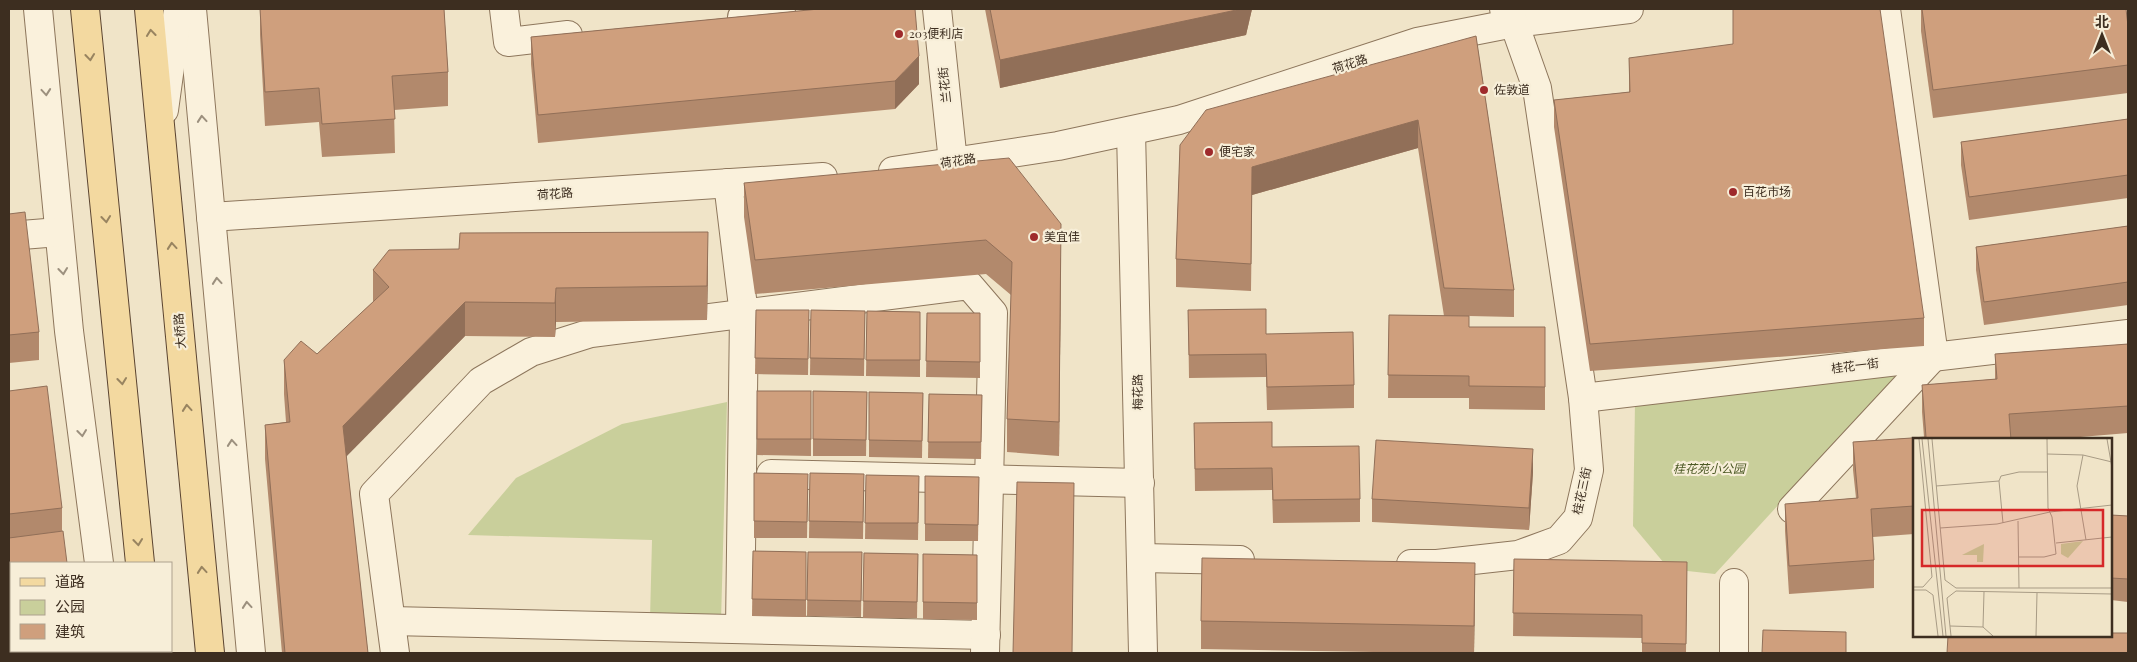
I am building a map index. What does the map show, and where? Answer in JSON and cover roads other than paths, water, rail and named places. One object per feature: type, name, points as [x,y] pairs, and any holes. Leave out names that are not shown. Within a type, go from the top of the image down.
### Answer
[{"type":"main road","points":[[86,9],[140,562]]},
{"type":"main road","name":"大桥路","points":[[149,9],[210,653]]},
{"type":"street","points":[[38,9],[59,232],[99,561]]},
{"type":"street","points":[[161,134],[178,9]]},
{"type":"street","points":[[192,9],[252,653]]},
{"type":"street","points":[[504,9],[508,42],[595,32]]},
{"type":"street","points":[[721,19],[779,13],[781,9]]},
{"type":"street","name":"兰花街","points":[[937,9],[953,162]]},
{"type":"street","name":"荷花路","points":[[211,217],[884,173],[1058,146],[1178,120],[1417,42],[1509,16],[1629,9]]},
{"type":"street","points":[[1792,509],[1934,356],[1886,9]]},
{"type":"street","name":"桂花三街","points":[[1388,563],[1437,564],[1518,555],[1559,540],[1578,518],[1588,470],[1583,398],[1537,88],[1509,16]]},
{"type":"street","name":"梅花路","points":[[1131,131],[1143,653]]},
{"type":"street","points":[[728,183],[744,315],[740,629]]},
{"type":"street","points":[[9,236],[59,232]]},
{"type":"street","points":[[391,621],[740,629],[825,642],[986,644],[994,313],[970,285],[591,333],[531,352],[481,381],[374,494],[391,621],[396,653]]},
{"type":"street","name":"桂花一街","points":[[1583,398],[2128,334]]},
{"type":"street","points":[[742,473],[1140,483]]},
{"type":"street","points":[[1141,558],[1269,561]]},
{"type":"street","points":[[1734,583],[1734,653]]},
{"type":"place","name":"203便利店","points":[[899,34]]},
{"type":"place","name":"佐敦道","points":[[1484,90]]},
{"type":"place","name":"便宅家","points":[[1209,152]]},
{"type":"place","name":"百花市场","points":[[1733,192]]},
{"type":"place","name":"美宜佳","points":[[1034,237]]},
{"type":"park label","name":"桂花苑小公园","points":[[1709,469]]}]
